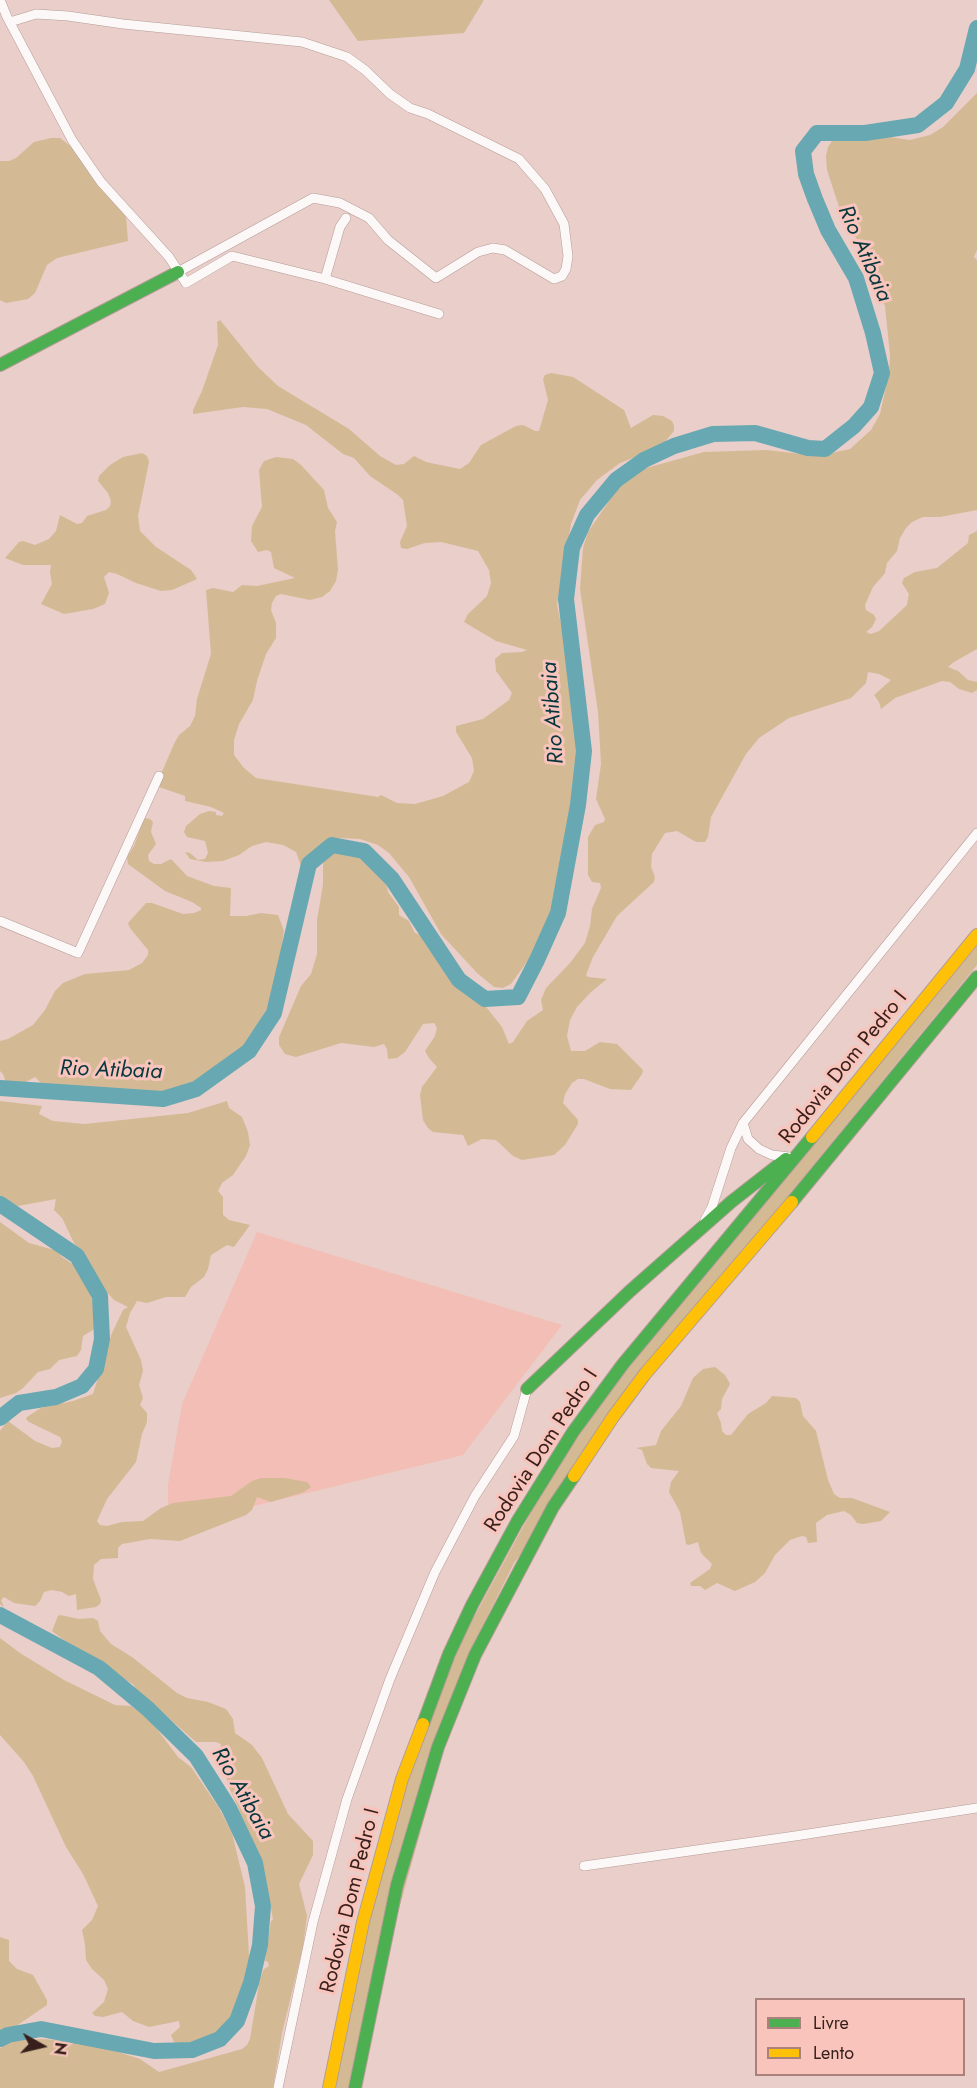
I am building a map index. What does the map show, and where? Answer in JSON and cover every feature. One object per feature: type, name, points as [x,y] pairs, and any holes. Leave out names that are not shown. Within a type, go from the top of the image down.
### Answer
[{"type":"main road","points":[[0,365],[178,272]]},
{"type":"main road","name":"Rodovia Dom Pedro I","points":[[329,2088],[363,1922],[402,1779],[435,1689],[477,1596],[543,1478],[602,1391],[644,1338],[843,1101],[977,935]]},
{"type":"main road","name":"Rodovia Dom Pedro I","points":[[355,2088],[397,1886],[438,1747],[475,1655],[553,1507],[613,1417],[645,1374],[783,1213],[977,976]]},
{"type":"main road","points":[[527,1389],[630,1291],[731,1202],[789,1157],[843,1101]]},
{"type":"street","points":[[0,0],[72,140],[101,182],[169,257],[186,283],[232,256],[325,279],[440,314]]},
{"type":"street","points":[[10,22],[36,14],[68,16],[123,24],[302,42],[346,57],[410,108],[428,114],[519,159],[545,189],[564,224],[568,256],[566,269],[562,276],[554,279],[505,250],[493,248],[478,252],[436,278],[388,240],[369,218],[340,203],[313,198],[178,272]]},
{"type":"street","points":[[325,279],[340,226],[346,218]]},
{"type":"street","points":[[0,921],[78,953],[159,776]]},
{"type":"street","points":[[700,1230],[712,1207],[743,1123],[977,833]]},
{"type":"street","points":[[743,1123],[748,1138],[759,1149],[772,1155],[789,1157]]},
{"type":"street","points":[[278,2088],[313,1922],[354,1777],[390,1679],[435,1572],[474,1496],[514,1436],[527,1389]]},
{"type":"street","points":[[584,1866],[977,1808]]},
{"type":"shaded area","points":[[329,0],[484,0],[464,33],[358,41]]},
{"type":"shaded area","points":[[977,93],[977,250],[974,257],[977,260],[977,510],[940,517],[923,517],[912,522],[900,538],[897,551],[887,563],[885,573],[873,587],[865,605],[866,610],[876,619],[866,632],[871,634],[879,631],[907,605],[909,594],[902,583],[904,578],[915,572],[937,568],[968,543],[969,535],[977,531],[977,649],[948,667],[958,671],[968,680],[977,682],[977,690],[972,693],[959,689],[950,682],[942,681],[895,698],[881,709],[874,695],[891,680],[868,672],[866,683],[851,698],[789,718],[759,738],[746,754],[711,817],[705,842],[696,842],[677,831],[665,833],[652,854],[651,867],[655,877],[654,882],[617,916],[593,957],[586,975],[607,979],[577,1007],[570,1020],[567,1036],[571,1051],[585,1051],[600,1042],[617,1044],[643,1070],[642,1074],[631,1090],[610,1089],[584,1079],[578,1079],[572,1083],[565,1094],[563,1103],[578,1120],[578,1124],[565,1145],[554,1155],[522,1160],[513,1156],[496,1140],[482,1139],[468,1146],[463,1135],[433,1132],[428,1128],[423,1120],[420,1095],[422,1087],[437,1067],[425,1051],[435,1036],[437,1028],[434,1023],[423,1024],[405,1052],[397,1058],[388,1059],[384,1044],[374,1047],[341,1043],[296,1057],[285,1054],[279,1045],[279,1037],[301,986],[311,974],[317,954],[317,920],[323,885],[323,865],[325,858],[333,853],[355,852],[366,856],[383,869],[388,892],[399,907],[399,915],[409,921],[415,933],[426,937],[433,943],[449,968],[457,987],[483,1003],[502,1027],[509,1044],[513,1042],[527,1021],[543,1010],[541,1000],[546,988],[585,943],[592,909],[601,888],[600,883],[592,882],[588,875],[588,837],[595,825],[604,822],[605,819],[596,799],[601,764],[598,712],[580,589],[583,548],[588,532],[619,486],[639,470],[704,452],[767,450],[818,456],[850,449],[871,430],[880,414],[889,373],[890,355],[885,306],[871,274],[866,251],[847,226],[841,213],[827,170],[828,147],[834,138],[844,134],[869,134],[910,140],[930,135],[943,127]]},
{"type":"shaded area","points":[[60,138],[74,149],[122,204],[126,217],[128,241],[57,258],[47,265],[35,293],[28,299],[6,303],[0,300],[0,161],[16,158],[34,142]]},
{"type":"shaded area","points":[[220,320],[258,367],[278,386],[349,429],[380,456],[396,465],[404,464],[414,456],[426,462],[460,469],[469,463],[481,445],[516,426],[523,425],[539,431],[548,400],[543,379],[545,375],[551,373],[573,377],[624,410],[631,428],[653,415],[663,416],[672,421],[674,431],[664,443],[620,463],[597,480],[580,500],[571,524],[557,605],[579,707],[580,799],[558,928],[551,939],[534,952],[511,984],[503,988],[494,987],[477,973],[441,934],[409,877],[389,853],[378,845],[360,839],[339,838],[327,843],[317,851],[303,872],[296,852],[283,845],[266,842],[252,846],[239,855],[223,861],[206,862],[190,859],[185,852],[198,860],[205,859],[208,853],[205,841],[187,837],[184,832],[186,826],[200,814],[209,811],[222,816],[224,813],[211,807],[185,801],[185,796],[156,786],[179,735],[190,726],[195,716],[197,699],[211,654],[206,590],[213,588],[233,592],[242,585],[257,586],[295,578],[274,568],[271,552],[267,550],[258,552],[251,541],[252,526],[262,507],[259,470],[264,461],[276,457],[293,459],[324,490],[328,508],[337,522],[335,531],[338,570],[336,581],[330,591],[322,597],[310,600],[281,594],[276,596],[272,603],[276,638],[266,654],[253,700],[239,724],[234,740],[234,755],[256,778],[378,797],[381,795],[397,803],[415,804],[443,796],[469,782],[474,771],[472,758],[456,732],[456,726],[483,719],[509,700],[512,693],[496,671],[495,659],[502,653],[527,650],[496,641],[464,622],[468,614],[487,596],[491,583],[489,570],[478,551],[441,542],[425,543],[407,549],[401,548],[400,542],[407,526],[403,500],[370,476],[354,458],[343,454],[306,425],[267,409],[243,407],[193,414],[218,345],[217,322]]},
{"type":"shaded area","points":[[142,453],[147,456],[149,462],[138,516],[140,531],[156,547],[191,570],[197,579],[172,590],[161,591],[109,572],[104,577],[109,593],[105,604],[93,609],[64,614],[41,604],[52,584],[51,565],[23,565],[5,558],[19,542],[35,545],[49,539],[56,531],[60,515],[77,524],[82,523],[87,516],[106,510],[111,501],[108,493],[98,481],[99,476],[123,457]]},
{"type":"shaded area","points":[[144,818],[153,822],[151,832],[156,844],[148,855],[149,861],[161,864],[171,859],[187,876],[214,886],[231,888],[230,916],[261,913],[278,915],[284,931],[274,997],[258,1023],[254,1037],[235,1061],[232,1069],[222,1078],[202,1087],[138,1100],[90,1096],[59,1098],[35,1077],[20,1085],[12,1086],[6,1083],[0,1071],[0,1041],[33,1025],[45,1010],[55,991],[63,983],[85,974],[129,970],[142,963],[148,955],[148,950],[128,923],[146,903],[183,914],[201,910],[192,902],[165,891],[128,864],[127,857],[134,846]]},
{"type":"shaded area","points":[[977,946],[977,965],[707,1295],[514,1563],[472,1647],[349,2088],[336,2088],[378,1882],[409,1779],[461,1641],[548,1481],[615,1383]]},
{"type":"shaded area","points":[[0,1101],[42,1106],[39,1114],[53,1121],[85,1124],[188,1113],[227,1101],[229,1108],[242,1117],[248,1132],[250,1145],[246,1156],[233,1175],[222,1183],[218,1191],[223,1197],[223,1215],[229,1220],[250,1225],[234,1247],[227,1245],[211,1255],[204,1277],[191,1287],[185,1297],[166,1297],[147,1303],[137,1301],[130,1313],[126,1327],[141,1360],[143,1371],[139,1385],[143,1398],[140,1405],[147,1413],[147,1422],[136,1462],[107,1499],[97,1521],[100,1525],[107,1526],[122,1522],[143,1521],[161,1508],[173,1503],[231,1496],[252,1481],[261,1478],[284,1478],[307,1482],[311,1487],[304,1492],[271,1502],[257,1497],[252,1510],[246,1515],[180,1541],[150,1539],[122,1544],[118,1548],[118,1558],[101,1559],[94,1565],[93,1579],[101,1600],[96,1607],[77,1610],[76,1594],[69,1596],[52,1590],[44,1592],[35,1606],[14,1603],[4,1597],[1,1600],[4,1608],[0,1604],[0,1431],[8,1421],[35,1441],[52,1448],[60,1447],[62,1441],[60,1437],[26,1419],[41,1408],[93,1394],[112,1333],[123,1310],[128,1307],[114,1300],[104,1289],[74,1243],[62,1218],[54,1210],[56,1199],[18,1206],[0,1201]]},
{"type":"shaded area","points":[[0,1222],[29,1243],[58,1251],[62,1257],[74,1265],[89,1290],[98,1317],[96,1328],[83,1336],[81,1350],[77,1356],[59,1360],[50,1369],[38,1372],[16,1393],[0,1398]]},
{"type":"shaded area","points":[[257,1232],[562,1325],[463,1455],[168,1527],[168,1485],[182,1404]]},
{"type":"shaded area","points":[[715,1367],[725,1375],[730,1384],[722,1399],[721,1409],[717,1413],[722,1431],[726,1435],[731,1435],[748,1414],[766,1403],[772,1396],[796,1398],[800,1402],[803,1416],[816,1431],[828,1480],[834,1494],[840,1498],[852,1498],[890,1512],[881,1521],[863,1524],[857,1523],[851,1515],[844,1511],[827,1515],[816,1523],[817,1542],[808,1543],[806,1537],[802,1536],[790,1540],[775,1555],[765,1573],[755,1582],[735,1591],[717,1583],[705,1590],[700,1586],[691,1586],[690,1583],[710,1569],[712,1564],[701,1553],[698,1542],[686,1544],[680,1512],[669,1492],[671,1482],[679,1471],[651,1468],[642,1450],[636,1448],[656,1445],[661,1431],[681,1406],[693,1378],[703,1369]]},
{"type":"shaded area","points":[[60,1615],[79,1619],[93,1618],[98,1621],[100,1631],[111,1644],[132,1657],[177,1693],[226,1709],[233,1719],[235,1733],[252,1745],[262,1758],[288,1814],[313,1841],[313,1855],[299,1884],[307,1916],[303,1947],[282,2033],[273,2088],[0,2088],[0,2048],[14,2040],[43,2039],[94,2044],[140,2059],[159,2072],[242,2049],[250,2039],[260,1978],[264,1969],[269,1966],[265,1961],[273,1920],[263,1864],[248,1837],[228,1785],[220,1751],[221,1744],[196,1742],[133,1684],[71,1653],[73,1649],[70,1645],[52,1631]]},
{"type":"shaded area","points":[[0,1638],[64,1680],[115,1705],[131,1706],[150,1720],[178,1757],[191,1767],[219,1808],[232,1833],[245,1887],[250,1972],[244,2005],[236,2024],[225,2036],[209,2045],[191,2047],[174,2042],[171,2035],[180,2027],[179,2021],[149,2027],[133,2021],[122,2012],[103,2017],[92,2013],[104,2002],[108,1989],[104,1980],[86,1960],[82,1930],[92,1920],[98,1906],[83,1874],[66,1847],[33,1776],[0,1735]]},
{"type":"shaded area","points":[[0,1937],[9,1940],[9,1961],[17,1969],[33,1975],[47,2000],[47,2005],[0,2037]]},
{"type":"waterway","name":"Rio Atibaia","points":[[0,1088],[163,1099],[196,1089],[249,1051],[274,1013],[309,864],[332,845],[364,851],[392,879],[459,980],[485,999],[518,997],[558,913],[578,805],[584,751],[566,599],[572,548],[587,515],[616,480],[644,460],[674,446],[713,434],[755,433],[808,448],[825,449],[854,426],[871,407],[882,373],[873,333],[856,278],[828,230],[815,199],[806,174],[803,151],[817,133],[865,133],[918,125],[946,103],[967,69],[977,28]]},
{"type":"waterway","name":"Rio Atibaia","points":[[0,1204],[77,1256],[100,1296],[102,1339],[96,1369],[82,1386],[56,1397],[19,1403],[0,1418]]},
{"type":"waterway","name":"Rio Atibaia","points":[[0,1615],[99,1668],[148,1709],[196,1756],[229,1808],[255,1863],[263,1906],[260,1945],[251,1983],[237,2021],[220,2039],[192,2050],[154,2051],[41,2029],[8,2035],[0,2039]]},
{"type":"traffic: fast","points":[[0,365],[178,272]]},
{"type":"traffic: fast","points":[[792,1202],[977,977]]},
{"type":"traffic: fast","points":[[423,1724],[449,1654],[472,1605],[517,1522],[573,1432],[623,1364],[812,1137]]},
{"type":"traffic: fast","points":[[527,1389],[630,1291],[731,1202],[786,1159]]},
{"type":"traffic: fast","points":[[355,2088],[397,1885],[438,1747],[475,1655],[553,1507],[574,1476]]},
{"type":"traffic: slow","points":[[812,1137],[977,935]]},
{"type":"traffic: slow","points":[[574,1476],[645,1374],[792,1202]]},
{"type":"traffic: slow","points":[[329,2088],[363,1922],[402,1779],[423,1724]]}]
